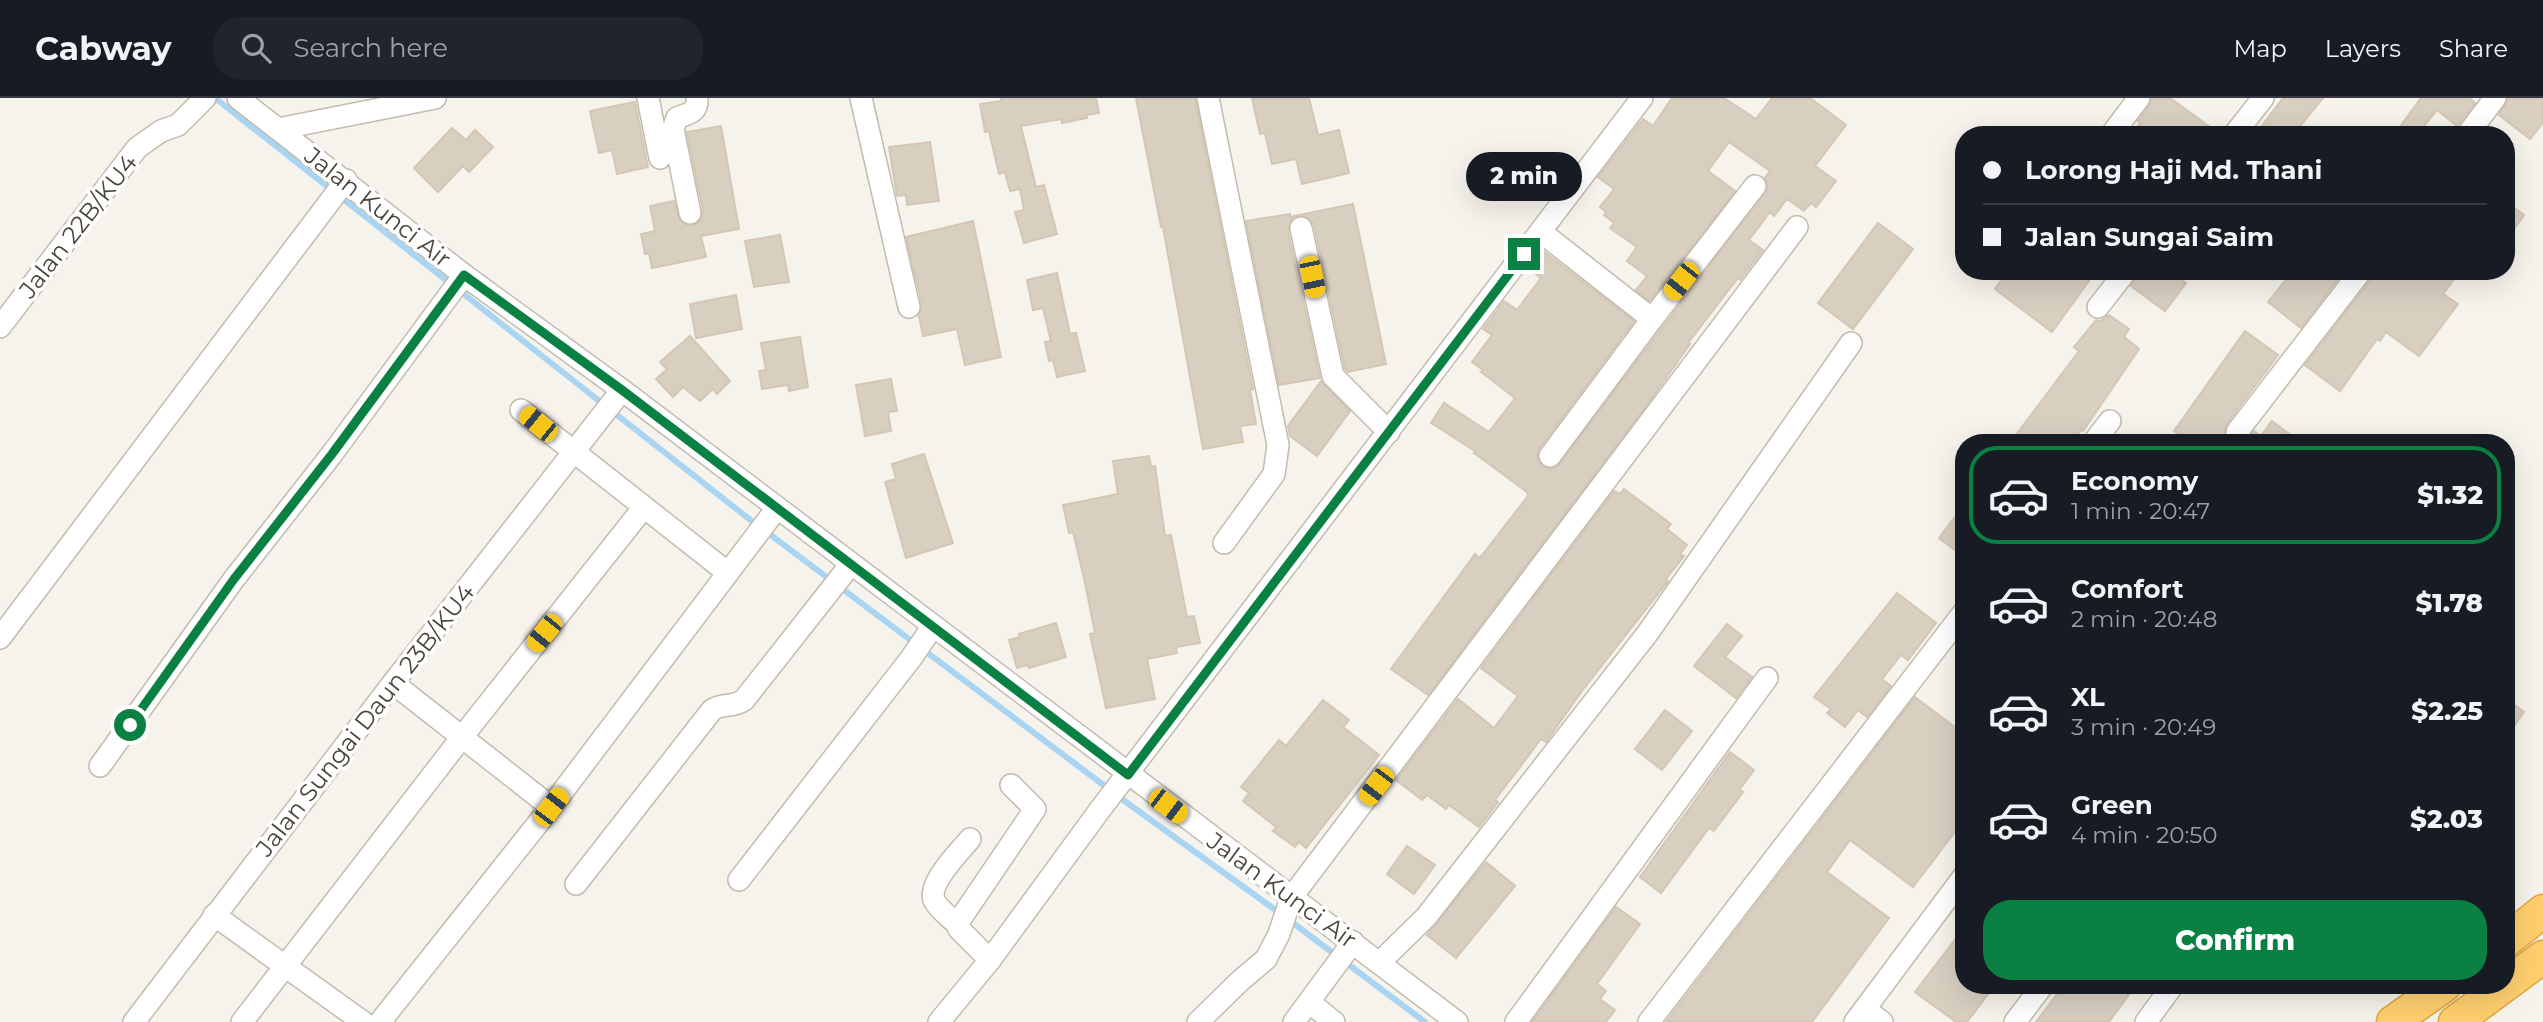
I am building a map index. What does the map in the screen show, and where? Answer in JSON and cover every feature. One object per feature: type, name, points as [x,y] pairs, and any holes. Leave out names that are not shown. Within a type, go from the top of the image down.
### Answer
[{"type":"highway","points":[[2515,934],[2543,911]]},
{"type":"highway","points":[[2515,978],[2543,957]]},
{"type":"highway","points":[[2393,1022],[2432,994]]},
{"type":"highway","points":[[2455,1022],[2493,994]]},
{"type":"street","name":"Jalan Kunci Air","points":[[238,98],[278,129],[339,191],[462,277],[618,396],[767,521],[924,640],[1125,778],[1289,905],[1349,947],[1379,962],[1457,1022]]},
{"type":"street","points":[[278,129],[352,106],[435,98]]},
{"type":"street","points":[[648,98],[660,158]]},
{"type":"street","points":[[690,213],[673,129],[677,118],[693,113],[696,98]]},
{"type":"street","points":[[861,98],[909,307]]},
{"type":"street","points":[[1208,98],[1278,446],[1274,474],[1224,543]]},
{"type":"street","points":[[939,1022],[990,960],[1099,811],[1642,98]]},
{"type":"street","points":[[2118,126],[2139,98]]},
{"type":"street","points":[[2241,126],[2263,98]]},
{"type":"street","points":[[2474,126],[2495,98]]},
{"type":"street","name":"Jalan 22B/KU4","points":[[0,327],[137,148],[161,131],[178,125],[201,103]]},
{"type":"street","points":[[1550,456],[1755,186]]},
{"type":"street","points":[[0,638],[339,191]]},
{"type":"street","points":[[1198,1022],[1266,959],[1279,934],[1289,905],[1797,227]]},
{"type":"street","points":[[1301,228],[1333,376],[1388,432]]},
{"type":"street","points":[[1541,232],[1652,319]]},
{"type":"street","points":[[100,766],[234,579],[332,454],[462,277]]},
{"type":"street","points":[[2098,307],[2119,280]]},
{"type":"street","points":[[2237,432],[2354,280]]},
{"type":"street","points":[[1379,962],[1426,917],[1647,634],[1851,343]]},
{"type":"street","name":"Jalan Sungai Daun 23B/KU4","points":[[134,1022],[393,683],[618,396]]},
{"type":"street","points":[[521,410],[728,573]]},
{"type":"street","points":[[2100,434],[2110,421]]},
{"type":"street","points":[[242,1022],[461,737],[644,507]]},
{"type":"street","points":[[380,1022],[551,807],[767,521]]},
{"type":"street","points":[[576,884],[712,710],[716,707],[736,706],[744,700],[841,577]]},
{"type":"street","points":[[1649,1022],[1955,624]]},
{"type":"street","points":[[739,880],[924,640]]},
{"type":"street","points":[[1516,1022],[1767,678]]},
{"type":"street","points":[[393,683],[551,807]]},
{"type":"street","points":[[957,924],[1034,809],[1011,785]]},
{"type":"street","points":[[970,839],[936,881],[932,892],[935,903],[990,960]]},
{"type":"street","points":[[1882,1022],[1860,1016],[1955,888]]},
{"type":"street","points":[[214,915],[363,1022]]},
{"type":"street","points":[[1294,1022],[1349,947]]},
{"type":"street","points":[[2015,1022],[2036,994]]},
{"type":"street","points":[[2146,1022],[2166,994]]},
{"type":"street","points":[[1309,1002],[1335,1022]]},
{"type":"building","points":[[1001,98],[1096,98],[1099,113],[1086,115],[1087,118],[1062,123],[1061,119],[1021,126],[1036,187],[1044,185],[1057,234],[1024,243],[1015,212],[1024,210],[1020,189],[1010,191],[1005,172],[999,174],[989,131],[985,132],[980,104],[1001,101]]},
{"type":"building","points":[[1136,98],[1195,98],[1253,389],[1250,390],[1256,424],[1240,426],[1243,442],[1203,449],[1163,227]]},
{"type":"building","points":[[1252,98],[1309,98],[1318,135],[1339,130],[1349,173],[1302,184],[1296,159],[1272,164],[1265,133],[1260,134]]},
{"type":"building","points":[[1672,98],[1724,98],[1756,119],[1772,98],[1810,98],[1846,125],[1815,166],[1836,181],[1816,207],[1811,203],[1804,211],[1787,199],[1774,216],[1770,212],[1749,240],[1763,250],[1688,343],[1690,344],[1644,409],[1428,695],[1391,669],[1475,554],[1479,558],[1483,554],[1528,496],[1527,492],[1474,453],[1475,451],[1431,423],[1444,403],[1489,432],[1515,398],[1472,362],[1492,335],[1483,329],[1504,301],[1517,310],[1541,278],[1529,269],[1543,251],[1634,321],[1539,449],[1537,455],[1542,466],[1556,468],[1768,188],[1765,178],[1770,171],[1729,142],[1708,171],[1735,191],[1650,301],[1636,290],[1647,276],[1627,261],[1637,247],[1610,228],[1614,223],[1604,215],[1606,212],[1600,207],[1614,189],[1598,177],[1643,119],[1653,126]]},
{"type":"building","points":[[2152,98],[2170,98],[2209,126],[2138,126],[2138,121]]},
{"type":"building","points":[[2283,98],[2323,98],[2300,126],[2262,126]]},
{"type":"building","points":[[2421,98],[2469,98],[2475,103],[2457,126],[2437,110],[2424,126],[2401,126]]},
{"type":"building","points":[[2508,98],[2543,98],[2543,123],[2530,139],[2499,115]]},
{"type":"building","points":[[635,102],[648,167],[617,174],[612,150],[599,153],[590,111]]},
{"type":"building","points":[[721,126],[739,229],[701,236],[706,257],[652,268],[649,253],[645,254],[641,234],[655,231],[650,206],[674,201],[681,222],[692,226],[699,222],[703,210],[687,132]]},
{"type":"building","points":[[452,128],[466,140],[475,130],[493,147],[469,172],[463,166],[438,192],[414,168]]},
{"type":"building","points":[[930,142],[939,201],[907,205],[906,195],[897,196],[889,147]]},
{"type":"building","points":[[1353,204],[1386,364],[1348,372],[1345,369],[1314,225],[1310,219],[1299,215]]},
{"type":"building","points":[[2515,208],[2524,215],[2515,228]]},
{"type":"building","points":[[1299,215],[1292,219],[1288,231],[1320,378],[1279,385],[1246,221]]},
{"type":"building","points":[[973,221],[1001,357],[965,365],[957,329],[923,336],[919,316],[922,304],[906,237]]},
{"type":"building","points":[[1878,223],[1913,249],[1853,329],[1818,303]]},
{"type":"building","points":[[780,235],[789,282],[754,287],[745,241]]},
{"type":"building","points":[[1057,273],[1070,334],[1076,333],[1085,371],[1057,377],[1053,360],[1049,361],[1045,342],[1051,341],[1043,308],[1033,310],[1027,280]]},
{"type":"building","points":[[2002,280],[2090,280],[2052,332],[1995,289]]},
{"type":"building","points":[[2134,280],[2184,280],[2186,283],[2165,311],[2131,286]]},
{"type":"building","points":[[2286,280],[2337,280],[2301,328],[2268,302]]},
{"type":"building","points":[[2370,280],[2453,280],[2443,294],[2458,304],[2419,356],[2386,332],[2380,341],[2377,339],[2340,391],[2305,365]]},
{"type":"building","points":[[736,295],[742,329],[696,338],[690,304]]},
{"type":"building","points":[[2109,315],[2129,329],[2124,337],[2139,349],[2083,431],[2078,434],[2017,434],[2079,351],[2074,347],[2096,320],[2100,321]]},
{"type":"building","points":[[2245,331],[2278,355],[2226,425],[2225,434],[2178,434],[2174,431]]},
{"type":"building","points":[[690,336],[730,381],[717,394],[713,389],[700,401],[683,387],[673,397],[656,379],[667,369],[660,362]]},
{"type":"building","points":[[800,337],[808,387],[789,391],[788,385],[762,389],[759,371],[766,370],[761,343]]},
{"type":"building","points":[[891,379],[897,411],[888,412],[891,431],[865,436],[856,385]]},
{"type":"building","points":[[1321,381],[1350,411],[1317,456],[1290,436],[1288,426]]},
{"type":"building","points":[[2272,421],[2289,434],[2262,434]]},
{"type":"building","points":[[924,454],[953,543],[906,558],[885,482],[896,479],[892,464]]},
{"type":"building","points":[[1149,456],[1151,467],[1155,466],[1165,536],[1171,535],[1187,617],[1194,616],[1200,643],[1176,647],[1177,653],[1147,659],[1155,699],[1106,708],[1090,634],[1095,633],[1084,578],[1073,532],[1069,533],[1063,505],[1118,494],[1113,461]]},
{"type":"building","points":[[1624,489],[1671,524],[1667,529],[1687,545],[1680,554],[1684,556],[1666,579],[1668,581],[1582,691],[1546,742],[1541,739],[1495,800],[1498,802],[1479,827],[1449,805],[1446,809],[1427,795],[1422,800],[1396,780],[1458,699],[1494,728],[1518,696],[1481,668],[1614,491],[1620,494]]},
{"type":"building","points":[[1955,517],[1955,550],[1939,538]]},
{"type":"building","points":[[1897,593],[1936,623],[1908,660],[1901,655],[1882,679],[1891,686],[1867,717],[1858,710],[1845,727],[1827,713],[1831,709],[1814,697]]},
{"type":"building","points":[[1056,623],[1066,657],[1029,668],[1028,665],[1017,668],[1009,640],[1020,637],[1019,634]]},
{"type":"building","points":[[1727,624],[1742,636],[1725,657],[1752,677],[1736,698],[1694,666]]},
{"type":"building","points":[[1915,697],[1955,727],[1955,832],[1913,887],[1850,840],[1827,872],[1889,918],[1812,1022],[1666,1022]]},
{"type":"building","points":[[1323,700],[1349,720],[1343,727],[1379,755],[1306,848],[1299,842],[1295,847],[1273,831],[1276,827],[1243,801],[1249,793],[1241,787],[1279,740],[1286,746]]},
{"type":"building","points":[[2515,706],[2524,712],[2515,724]]},
{"type":"building","points":[[1665,710],[1692,731],[1662,770],[1635,749]]},
{"type":"building","points":[[1730,752],[1754,770],[1740,789],[1743,792],[1714,831],[1709,828],[1661,893],[1640,877]]},
{"type":"building","points":[[1407,846],[1435,865],[1414,894],[1387,874]]},
{"type":"building","points":[[1486,862],[1515,886],[1456,958],[1427,935]]},
{"type":"building","points":[[1616,907],[1640,924],[1597,984],[1606,991],[1600,999],[1615,1010],[1606,1022],[1532,1022]]},
{"type":"building","points":[[1955,940],[1955,994],[1988,994],[1967,1022],[1956,1022],[1915,992]]},
{"type":"building","points":[[2057,994],[2129,994],[2109,1022],[2036,1022]]},
{"type":"waterway","points":[[215,98],[744,515],[1126,802],[1281,914]]},
{"type":"waterway","points":[[1289,920],[1425,1022]]},
{"type":"route","points":[[130,725],[234,579],[332,454],[464,275],[622,390],[1128,775],[1524,254]]}]
